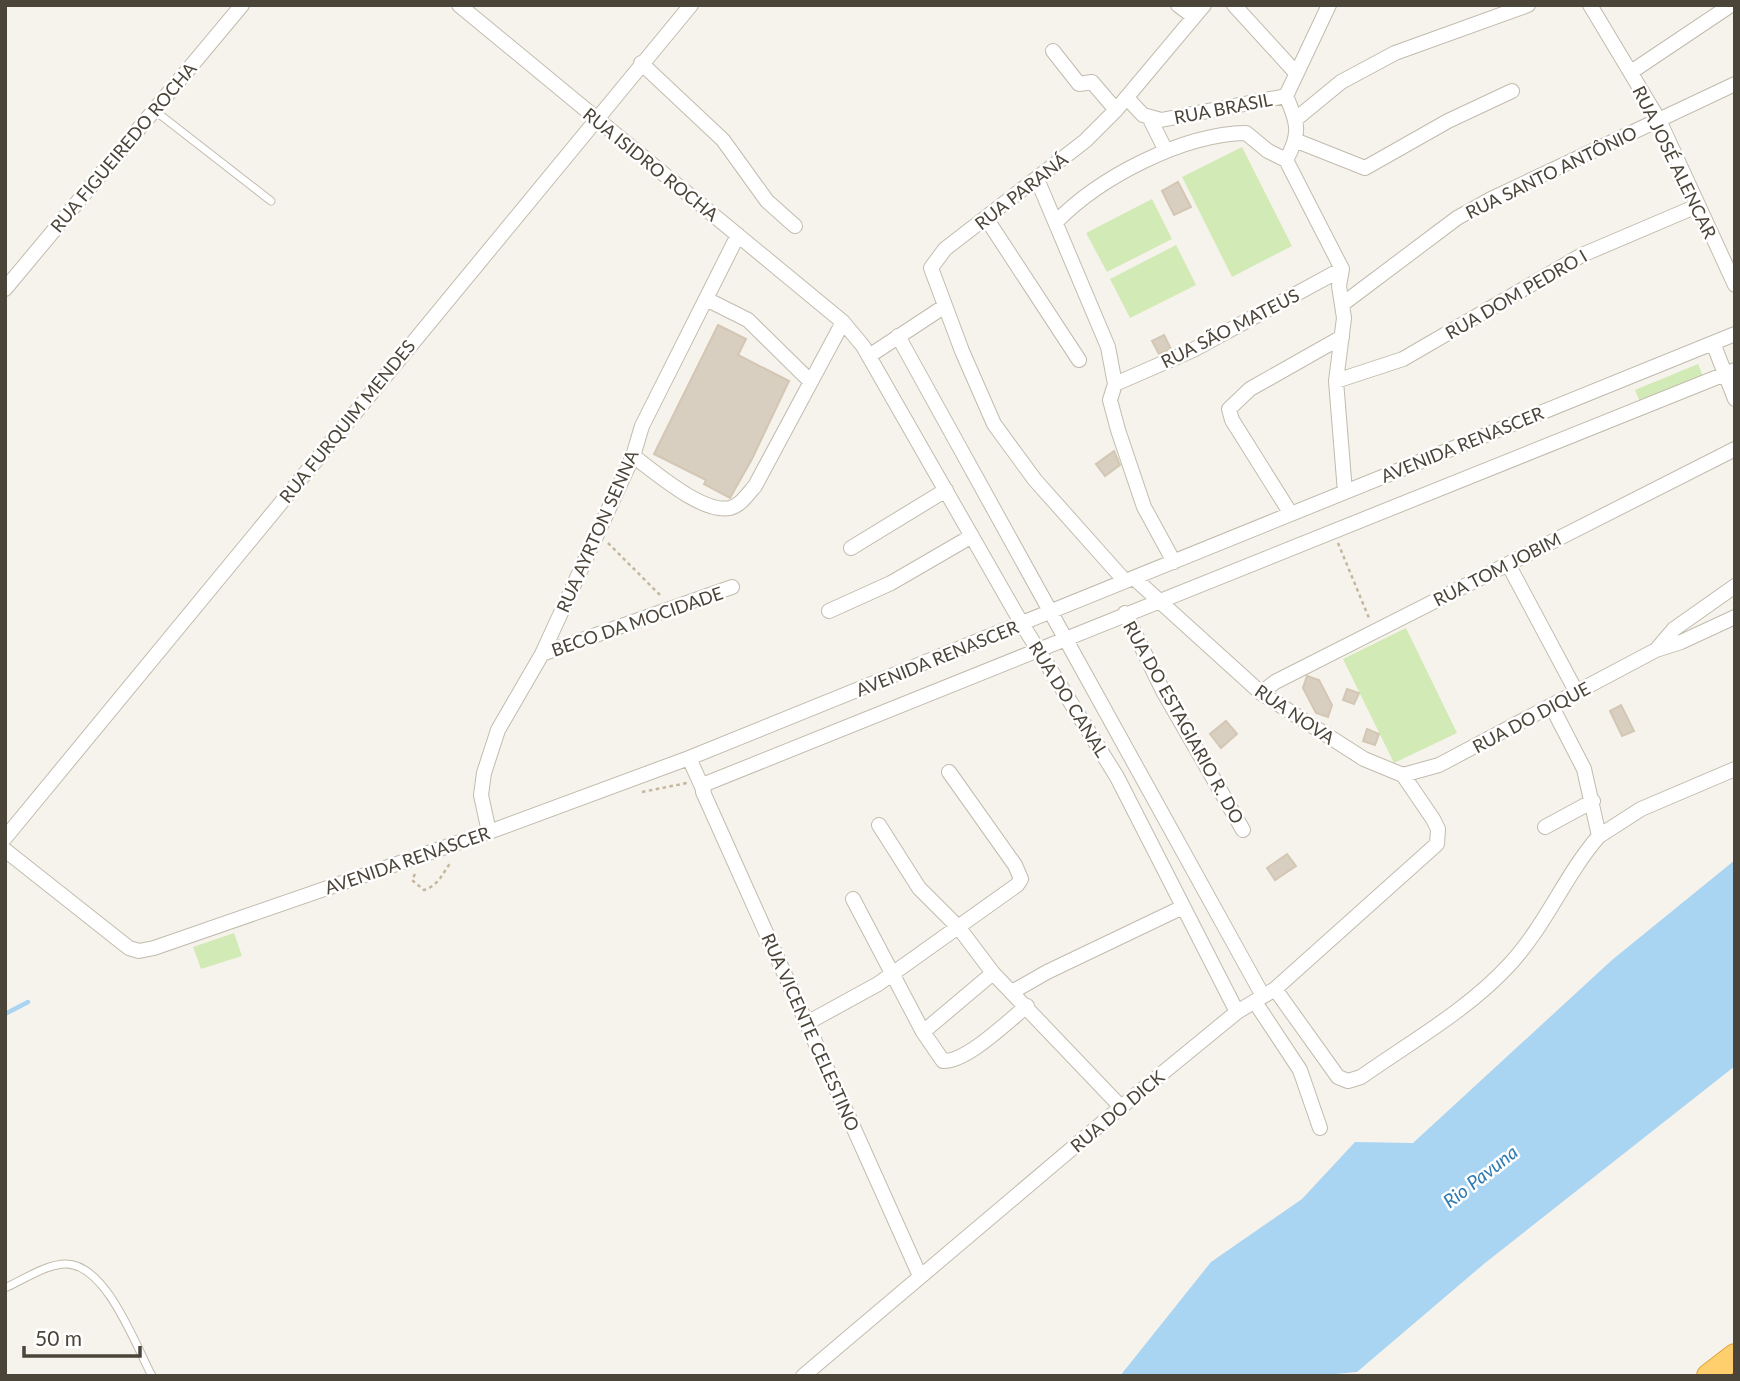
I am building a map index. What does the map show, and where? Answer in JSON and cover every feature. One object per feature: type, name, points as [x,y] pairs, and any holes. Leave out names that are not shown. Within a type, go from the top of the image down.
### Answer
[{"type":"highway","points":[[1709,1376],[1735,1356]]},
{"type":"street","name":"RUA FIGUEIREDO ROCHA","points":[[5,289],[242,5]]},
{"type":"street","name":"RUA ISIDRO ROCHA","points":[[459,5],[843,323]]},
{"type":"street","name":"RUA FURQUIM MENDES","points":[[5,838],[595,118],[691,5]]},
{"type":"street","points":[[1178,5],[1194,18]]},
{"type":"street","name":"RUA PARANÁ","points":[[938,289],[931,268],[936,258],[1037,179],[1116,110],[1204,5]]},
{"type":"street","points":[[1234,5],[1296,73]]},
{"type":"street","points":[[1286,160],[1297,141],[1296,119],[1286,96],[1329,5]]},
{"type":"street","points":[[1296,119],[1341,82],[1395,53],[1528,5]]},
{"type":"street","name":"RUA JOSÉ ALENCAR","points":[[1590,5],[1659,120],[1735,285]]},
{"type":"street","points":[[1631,72],[1731,5]]},
{"type":"street","points":[[1053,51],[1079,84],[1092,82],[1116,110]]},
{"type":"street","points":[[641,63],[723,140],[767,201],[795,226]]},
{"type":"street","name":"RUA SANTO ANTÔNIO","points":[[1344,303],[1457,218],[1513,188],[1735,84]]},
{"type":"street","points":[[1297,141],[1365,168],[1437,127],[1512,91]]},
{"type":"street","name":"RUA BRASIL","points":[[1127,98],[1150,119],[1169,120],[1286,96]]},
{"type":"street","points":[[1150,119],[1166,151]]},
{"type":"street","points":[[1056,222],[1072,205],[1166,151],[1214,137],[1246,133],[1268,151],[1286,160],[1342,269],[1339,286],[1344,303],[1336,381],[1345,492]]},
{"type":"street","points":[[1037,179],[1108,347],[1115,384],[1110,400],[1118,430],[1144,507],[1174,562]]},
{"type":"street","name":"RUA DOM PEDRO I","points":[[1336,381],[1402,359],[1582,255],[1697,206]]},
{"type":"street","points":[[986,218],[1079,360]]},
{"type":"street","name":"RUA AYRTON SENNA","points":[[489,832],[481,795],[489,753],[498,730],[542,654],[632,456],[642,426],[738,235]]},
{"type":"street","name":"RUA SÃO MATEUS","points":[[1115,384],[1193,350],[1342,269]]},
{"type":"street","name":"RUA NOVA","points":[[938,289],[984,406],[1035,480],[1130,579],[1158,600],[1261,693],[1364,759],[1403,775]]},
{"type":"street","points":[[706,299],[748,320],[809,380]]},
{"type":"street","points":[[869,356],[945,306]]},
{"type":"street","points":[[632,456],[694,498],[717,508],[729,508],[740,503],[755,486],[809,380],[843,323]]},
{"type":"street","name":"RUA DO CANAL","points":[[843,323],[869,356],[1022,624],[1117,777],[1237,1012]]},
{"type":"street","name":"AVENIDA RENASCER","points":[[5,850],[129,948],[139,951],[154,948],[489,832],[689,758],[1735,334]]},
{"type":"street","points":[[898,336],[1264,996],[1300,1070],[1320,1128]]},
{"type":"street","points":[[1290,514],[1232,420],[1229,409],[1250,389],[1342,337]]},
{"type":"street","points":[[1713,343],[1730,371],[1735,399]]},
{"type":"street","name":"AVENIDA RENASCER","points":[[703,788],[707,783],[1125,613],[1730,371]]},
{"type":"street","name":"RUA TOM JOBIM","points":[[1261,693],[1275,682],[1735,449]]},
{"type":"street","points":[[851,548],[946,490]]},
{"type":"street","points":[[829,611],[891,583],[972,536]]},
{"type":"street","points":[[1508,564],[1577,693]]},
{"type":"street","name":"RUA DO DIQUE","points":[[1657,650],[1674,629],[1735,586]]},
{"type":"street","name":"BECO DA MOCIDADE","points":[[542,654],[732,587]]},
{"type":"street","name":"RUA DO ESTAGIARIO R. DO","points":[[1125,613],[1163,691],[1243,830]]},
{"type":"street","name":"RUA DO DIQUE","points":[[1403,775],[1438,765],[1657,650],[1735,617]]},
{"type":"street","points":[[1552,707],[1584,769],[1599,836]]},
{"type":"street","name":"RUA VICENTE CELESTINO","points":[[689,758],[920,1276]]},
{"type":"street","points":[[1264,996],[1338,1077],[1348,1081],[1361,1077],[1464,1007],[1510,964],[1550,912],[1580,858],[1599,836],[1642,809],[1735,769]]},
{"type":"street","points":[[807,1023],[851,1000],[893,973],[1008,893],[1021,879],[1016,865],[949,772]]},
{"type":"street","name":"RUA DO DICK","points":[[803,1376],[1121,1107],[1237,1012],[1264,996],[1437,844],[1438,829],[1403,775]]},
{"type":"street","points":[[1545,827],[1593,801]]},
{"type":"street","points":[[879,825],[919,888],[959,928],[993,973],[1121,1107]]},
{"type":"street","points":[[853,899],[923,1032],[936,1054],[948,1062],[970,1051],[1027,1006]]},
{"type":"street","points":[[1012,992],[1047,972],[1182,907]]},
{"type":"street","points":[[923,1032],[993,973]]},
{"type":"lane","points":[[155,110],[271,201]]},
{"type":"lane","points":[[5,1288],[65,1264],[90,1272],[104,1286],[152,1376]]},
{"type":"path","points":[[1333,530],[1375,631]]},
{"type":"path","points":[[597,532],[672,607]]},
{"type":"green space","points":[[1242,147],[1292,246],[1232,277],[1182,177]]},
{"type":"green space","points":[[1152,199],[1172,239],[1107,272],[1086,233]]},
{"type":"green space","points":[[1176,245],[1196,285],[1130,318],[1110,279]]},
{"type":"green space","points":[[1698,364],[1703,376],[1640,402],[1635,390]]},
{"type":"green space","points":[[1406,628],[1457,733],[1394,763],[1343,659]]},
{"type":"green space","points":[[234,933],[242,956],[201,969],[193,947]]},
{"type":"water","name":"Rio Pavuna","points":[[1735,860],[1735,1066],[1485,1263],[1357,1372],[1314,1376],[1120,1376],[1211,1262],[1302,1199],[1355,1142],[1413,1143],[1612,960]]},
{"type":"building","points":[[1178,182],[1191,207],[1174,215],[1162,191]]},
{"type":"building","points":[[718,325],[746,339],[738,355],[789,381],[730,498],[704,484],[706,480],[654,454]]},
{"type":"building","points":[[1164,335],[1171,349],[1159,354],[1152,341]]},
{"type":"building","points":[[1114,451],[1120,465],[1105,476],[1096,464]]},
{"type":"building","points":[[1307,676],[1319,680],[1332,705],[1328,717],[1316,713],[1303,688]]},
{"type":"building","points":[[1347,689],[1359,693],[1354,704],[1343,700]]},
{"type":"building","points":[[1621,705],[1634,731],[1622,736],[1610,711]]},
{"type":"building","points":[[1226,721],[1237,734],[1221,748],[1210,734]]},
{"type":"building","points":[[1367,729],[1379,734],[1375,745],[1363,741]]},
{"type":"building","points":[[1287,854],[1296,866],[1275,880],[1267,868]]},
{"type":"waterway","points":[[5,1014],[28,1002]]}]
